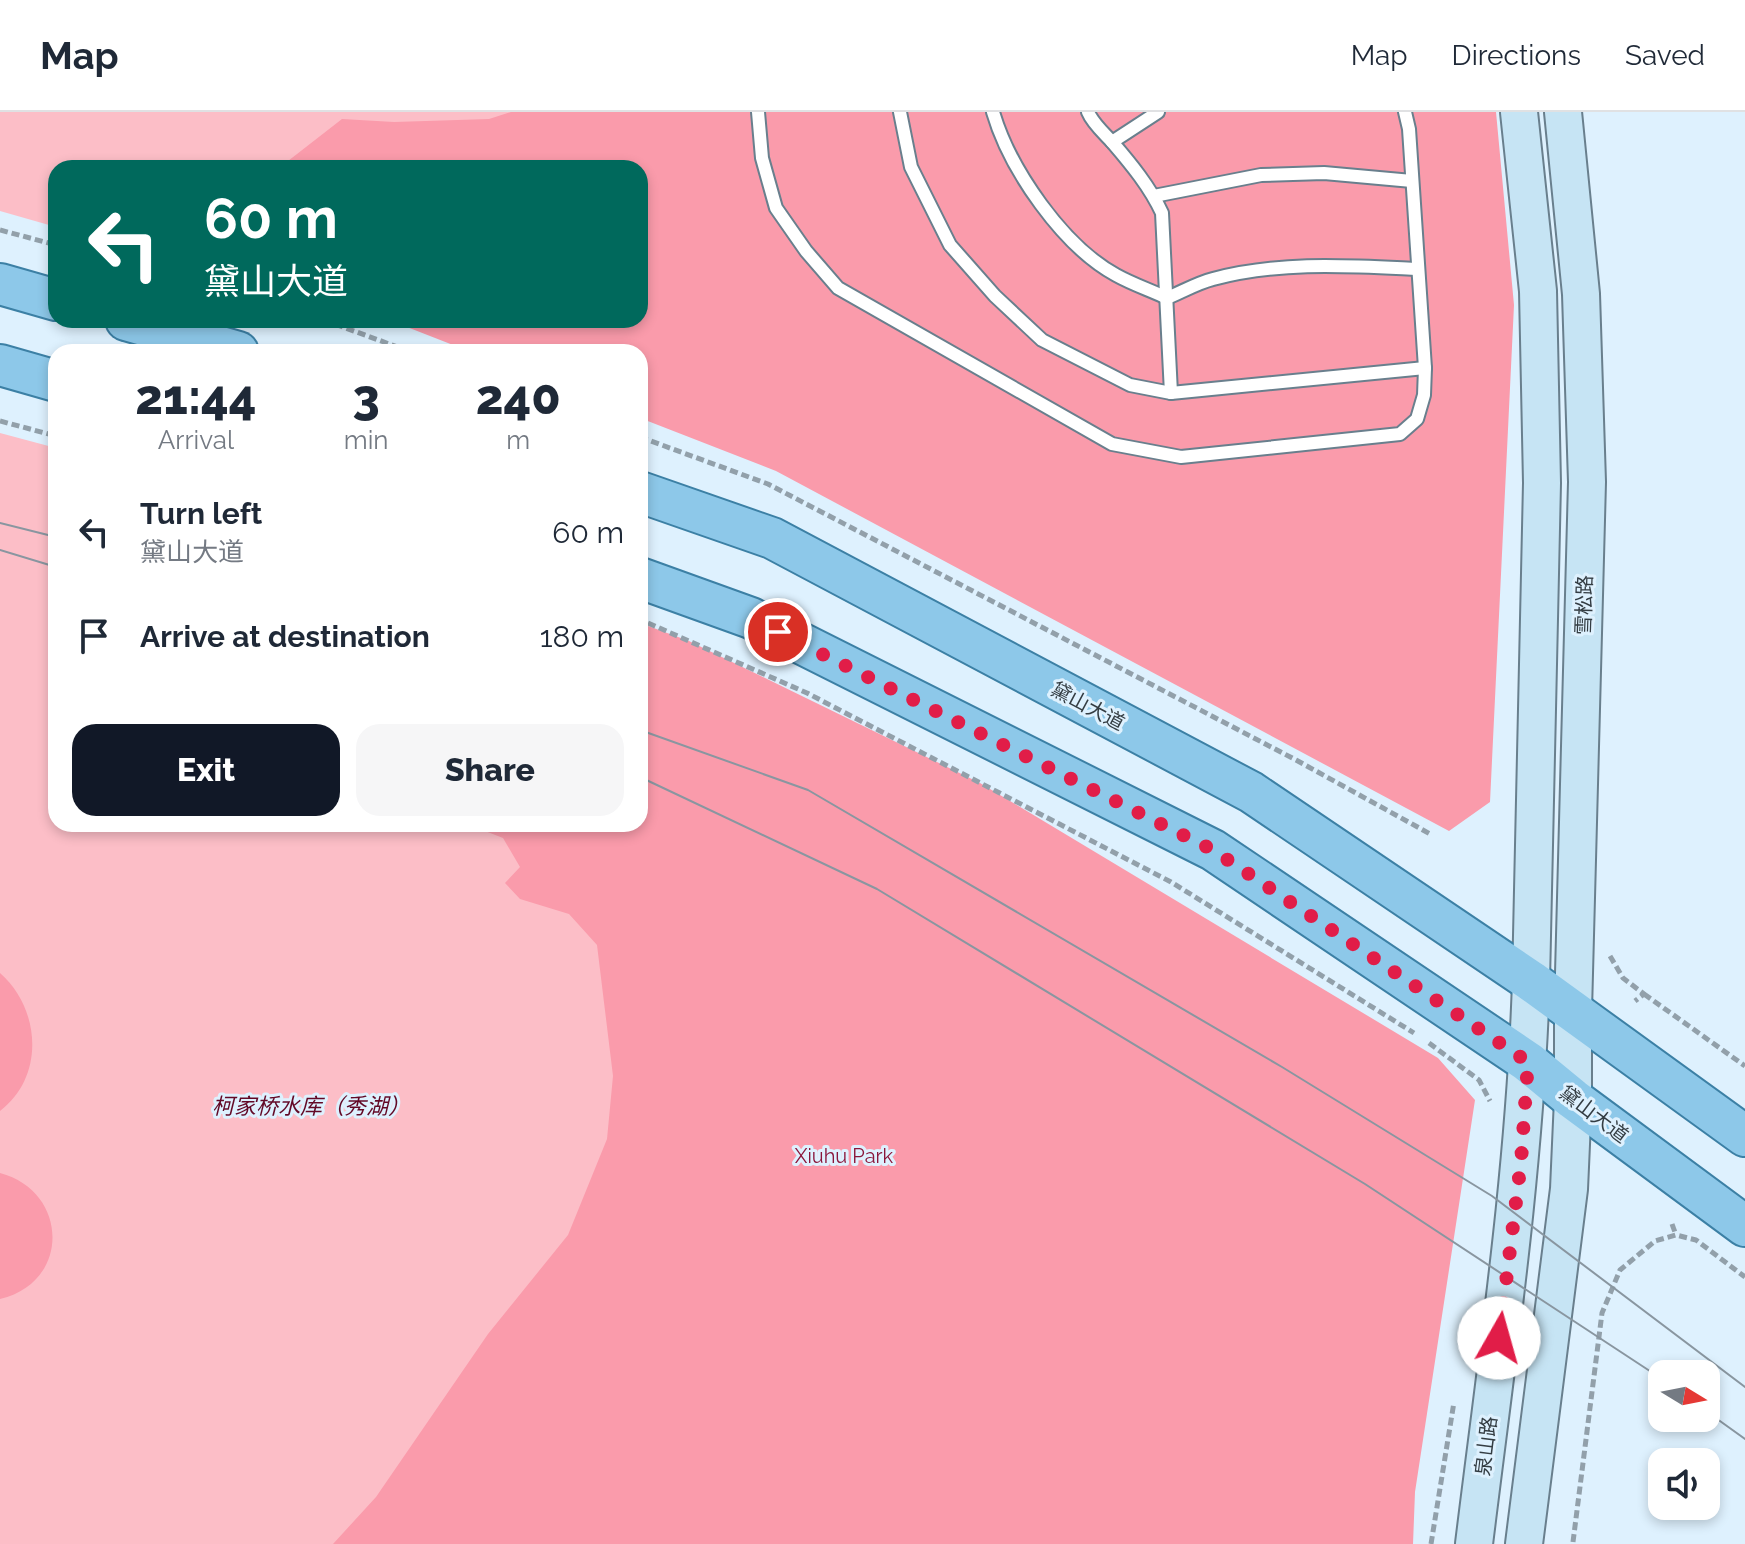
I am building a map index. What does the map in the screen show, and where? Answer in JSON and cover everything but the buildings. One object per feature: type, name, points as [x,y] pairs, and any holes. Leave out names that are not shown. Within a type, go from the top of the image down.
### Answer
[{"type":"main road","points":[[1519,112],[1538,291],[1542,483],[1528,1062]]},
{"type":"main road","name":"雪松路","points":[[1563,112],[1581,294],[1587,482],[1573,1099]]},
{"type":"main road","points":[[0,284],[48,298]]},
{"type":"main road","points":[[154,328],[210,344]]},
{"type":"main road","points":[[0,365],[48,379]]},
{"type":"main road","name":"黛山大道","points":[[648,495],[772,538],[1251,792],[1531,981],[1745,1136]]},
{"type":"main road","name":"黛山大道","points":[[648,581],[751,618],[1213,850],[1528,1062],[1745,1226]]},
{"type":"main road","name":"泉山路","points":[[1475,1544],[1521,1162],[1528,1062]]},
{"type":"main road","points":[[1524,1544],[1569,1189],[1573,1099]]},
{"type":"lane","points":[[758,112],[762,158],[776,208],[806,251],[838,288],[1112,444],[1181,457],[1400,434],[1417,419],[1424,395],[1425,368],[1409,129],[1405,112]]},
{"type":"lane","points":[[900,112],[911,167],[950,245],[995,296],[1042,340],[1130,385],[1171,393],[1425,368]]},
{"type":"lane","points":[[993,112],[998,129],[1033,194],[1072,243],[1115,275],[1167,298],[1212,279],[1262,270],[1330,265],[1418,269]]},
{"type":"lane","points":[[1088,112],[1154,196],[1162,213],[1171,393]]},
{"type":"lane","points":[[1112,142],[1158,112]]},
{"type":"lane","points":[[1154,196],[1261,175],[1324,173],[1412,181]]},
{"type":"path","points":[[0,230],[48,243]]},
{"type":"path","points":[[346,328],[389,344]]},
{"type":"path","points":[[0,421],[48,434]]},
{"type":"path","points":[[648,440],[768,484],[1296,760],[1432,835]]},
{"type":"path","points":[[648,623],[807,693],[1171,882],[1423,1039],[1479,1080],[1488,1099],[1488,1111]]},
{"type":"path","points":[[1600,948],[1611,957],[1623,978],[1745,1066]]},
{"type":"path","points":[[1635,1001],[1644,994]]},
{"type":"path","points":[[1488,1099],[1496,1104]]},
{"type":"path","points":[[1672,1224],[1676,1235]]},
{"type":"path","points":[[1573,1542],[1602,1313],[1620,1270],[1655,1241],[1676,1235],[1696,1240],[1745,1277]]},
{"type":"path","points":[[1431,1544],[1455,1396]]},
{"type":"green space","points":[[0,112],[1496,112],[1514,305],[1490,802],[1449,831],[776,471],[648,421],[648,344],[450,344],[410,328],[648,328],[648,160],[48,160]]},
{"type":"green space","name":"Xiuhu Park","points":[[0,405],[48,764],[48,832],[648,832],[648,626],[689,641],[980,783],[1438,1058],[1475,1100],[1415,1492],[1413,1544],[0,1544]]},
{"type":"water","name":"柯家桥水库（秀湖）","points":[[0,112],[511,112],[489,119],[394,122],[342,119],[289,160],[48,160],[48,328],[56,328],[56,344],[48,344],[48,832],[488,832],[503,838],[520,867],[505,883],[520,899],[569,914],[597,945],[613,1076],[607,1139],[568,1235],[488,1334],[376,1497],[333,1544],[0,1544],[0,1299],[23,1290],[39,1275],[49,1257],[52,1237],[49,1217],[39,1198],[23,1183],[0,1173],[0,1111],[15,1097],[25,1080],[31,1062],[32,1043],[24,1005],[0,973]]},
{"type":"pier","points":[[0,211],[48,225],[48,328],[208,328],[202,344],[48,344],[48,446],[0,433]]},
{"type":"tram line","points":[[0,523],[48,535]]},
{"type":"tram line","points":[[0,550],[48,565]]},
{"type":"tram line","points":[[648,733],[808,790],[1282,1067],[1492,1196],[1745,1387]]},
{"type":"tram line","points":[[648,781],[877,889],[1365,1184],[1648,1370]]},
{"type":"tram line","points":[[1720,1421],[1745,1439]]},
{"type":"route","points":[[778,632],[1213,850],[1528,1062],[1521,1162],[1499,1338]]}]
